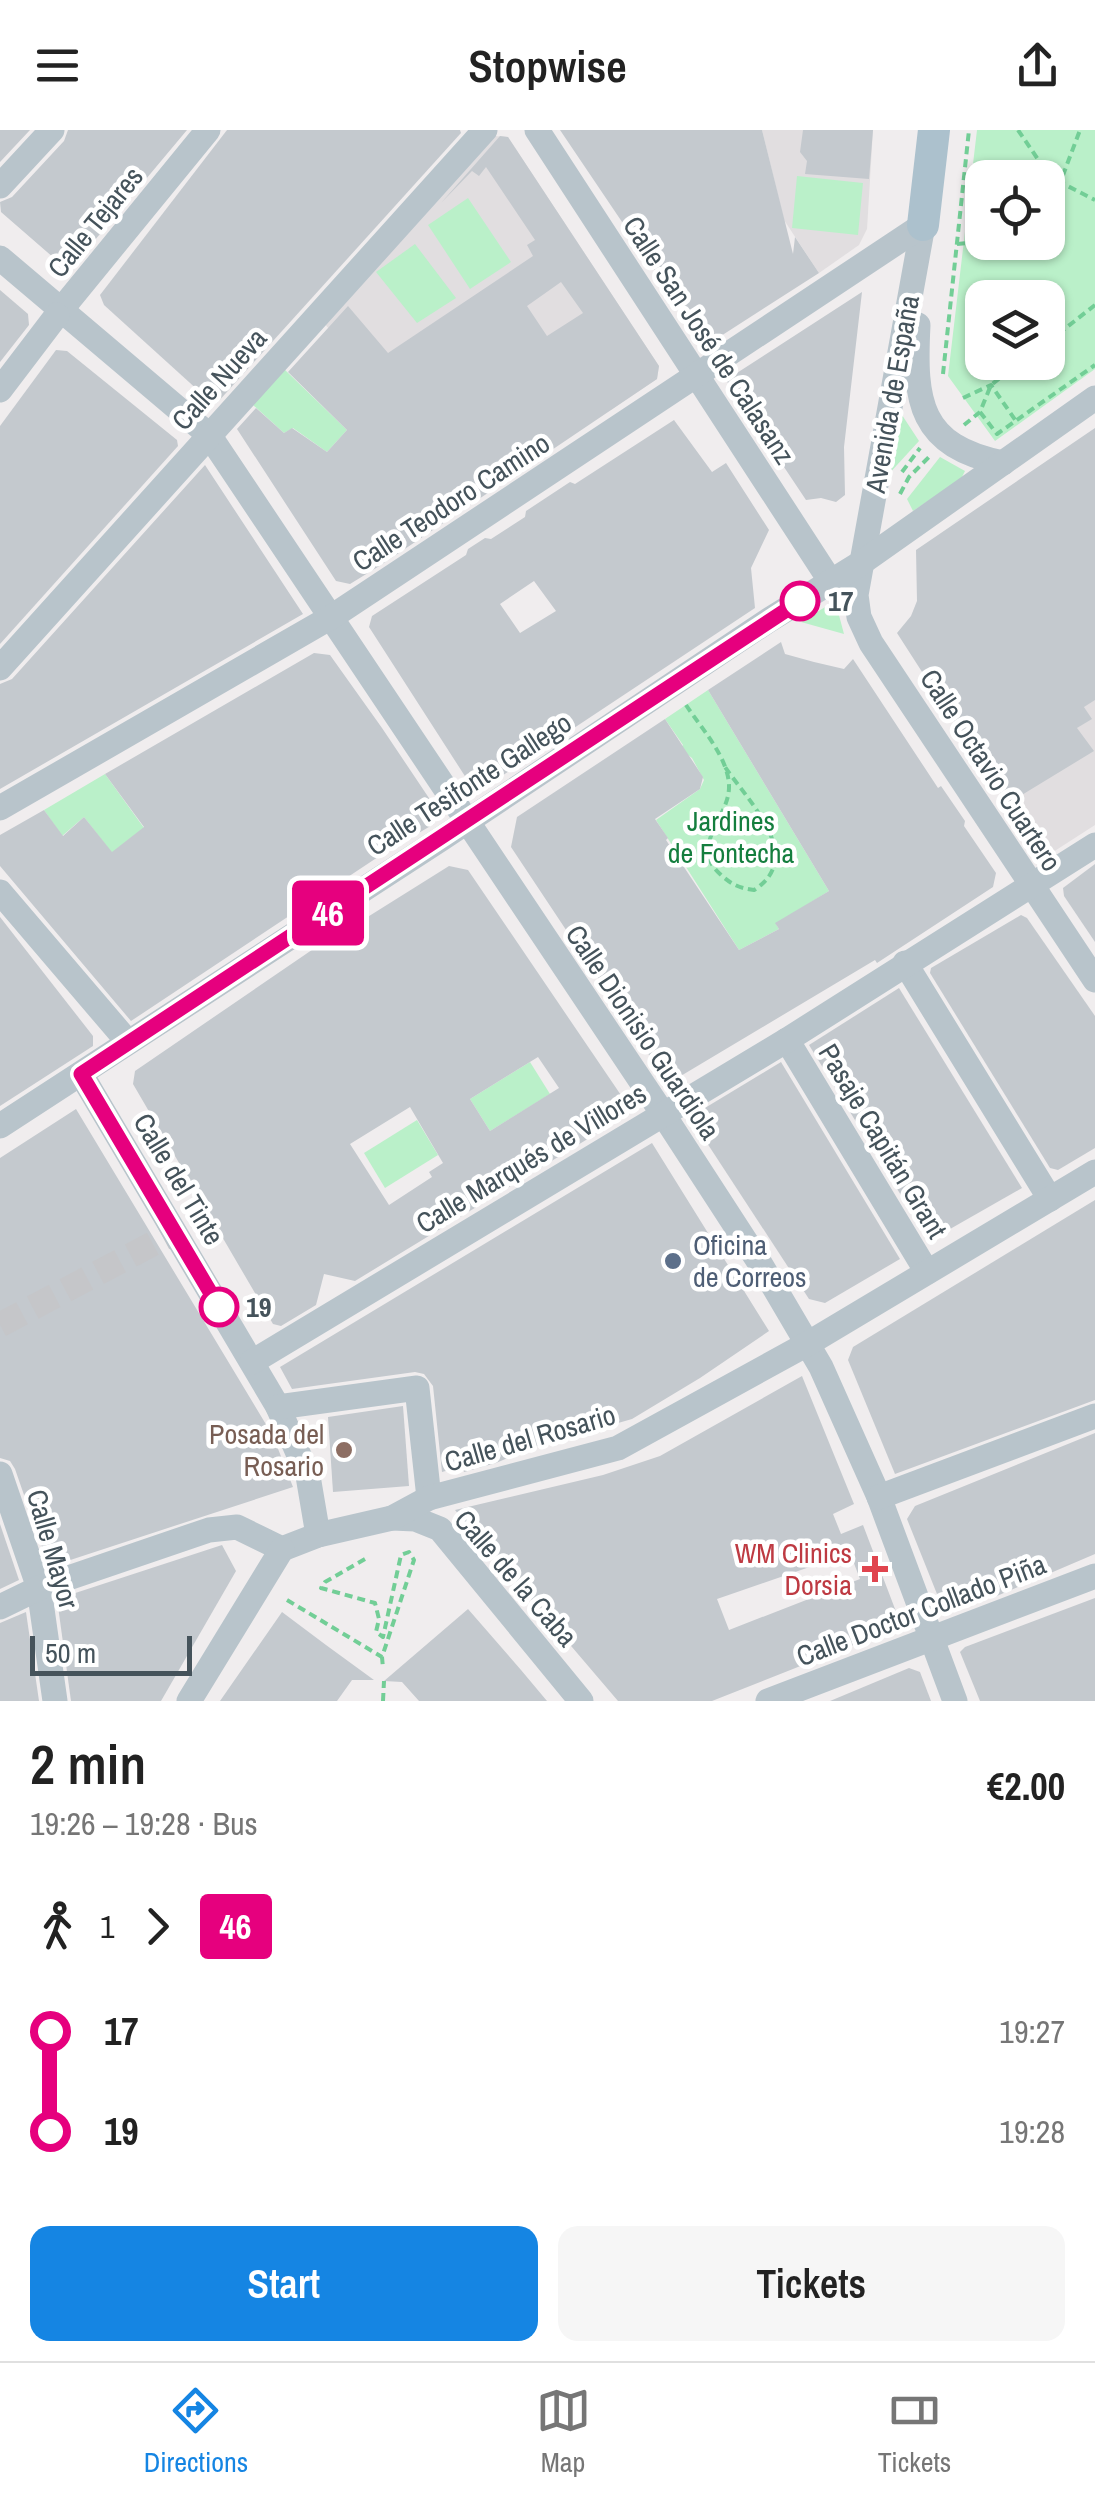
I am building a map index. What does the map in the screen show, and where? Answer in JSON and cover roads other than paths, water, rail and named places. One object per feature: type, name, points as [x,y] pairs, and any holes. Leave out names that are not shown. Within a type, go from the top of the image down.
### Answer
[{"type":"main road","name":"Avenida de España","points":[[923,225],[934,130]]},
{"type":"street","points":[[0,186],[52,130]]},
{"type":"street","name":"Calle Tejares","points":[[0,390],[208,130]]},
{"type":"street","name":"Calle Nueva","points":[[0,668],[484,130]]},
{"type":"street","name":"Calle San José de Calasanz","points":[[537,130],[831,582]]},
{"type":"street","name":"Calle Teodoro Camino","points":[[0,808],[333,616],[923,225]]},
{"type":"street","name":"Avenida de España","points":[[923,225],[917,350],[920,400],[945,442],[974,457],[1003,463]]},
{"type":"street","name":"Avenida de España","points":[[871,642],[856,595],[923,225]]},
{"type":"street","name":"Calle Dionisio Guardiola","points":[[0,258],[209,435],[663,1114],[809,1343],[880,1496],[955,1701]]},
{"type":"street","name":"Calle Tesifonte Gallego","points":[[0,1126],[468,822],[768,620],[861,563],[1095,398]]},
{"type":"street","name":"Calle Octavio Cuartero","points":[[871,642],[1095,980]]},
{"type":"street","name":"Calle Marqués de Villores","points":[[252,1362],[787,1040],[1095,846]]},
{"type":"street","points":[[0,892],[128,1042]]},
{"type":"street","points":[[904,963],[1050,1198]]},
{"type":"street","name":"Pasaje Capitán Grant","points":[[787,1040],[927,1272]]},
{"type":"street","name":"Calle del Tinte","points":[[81,1074],[278,1407],[308,1476],[318,1534]]},
{"type":"street","name":"Calle del Rosario","points":[[282,1549],[318,1534],[392,1518],[429,1498],[618,1448],[809,1343],[1095,1172]]},
{"type":"street","points":[[278,1407],[417,1388],[429,1498]]},
{"type":"street","points":[[880,1496],[1095,1416]]},
{"type":"street","name":"Calle Mayor","points":[[0,1474],[39,1588],[55,1701]]},
{"type":"street","name":"Calle de la Caba","points":[[392,1518],[416,1519],[440,1529],[580,1701]]},
{"type":"street","points":[[0,1607],[39,1588],[209,1530],[236,1527],[282,1549],[189,1701]]},
{"type":"street","name":"Calle Doctor Collado Piña","points":[[768,1701],[1095,1576]]},
{"type":"tunnel","points":[[0,1325],[175,1232]]},
{"type":"place","name":"17","points":[[800,601]]},
{"type":"place","name":"Oficina de Correos","points":[[673,1261]]},
{"type":"place","name":"19","points":[[219,1307]]},
{"type":"place","name":"Posada del Rosario","points":[[344,1450]]},
{"type":"place","name":"WM Clinics Dorsia","points":[[875,1569]]},
{"type":"park label","name":"Jardines de Fontecha","points":[[731,837]]}]
